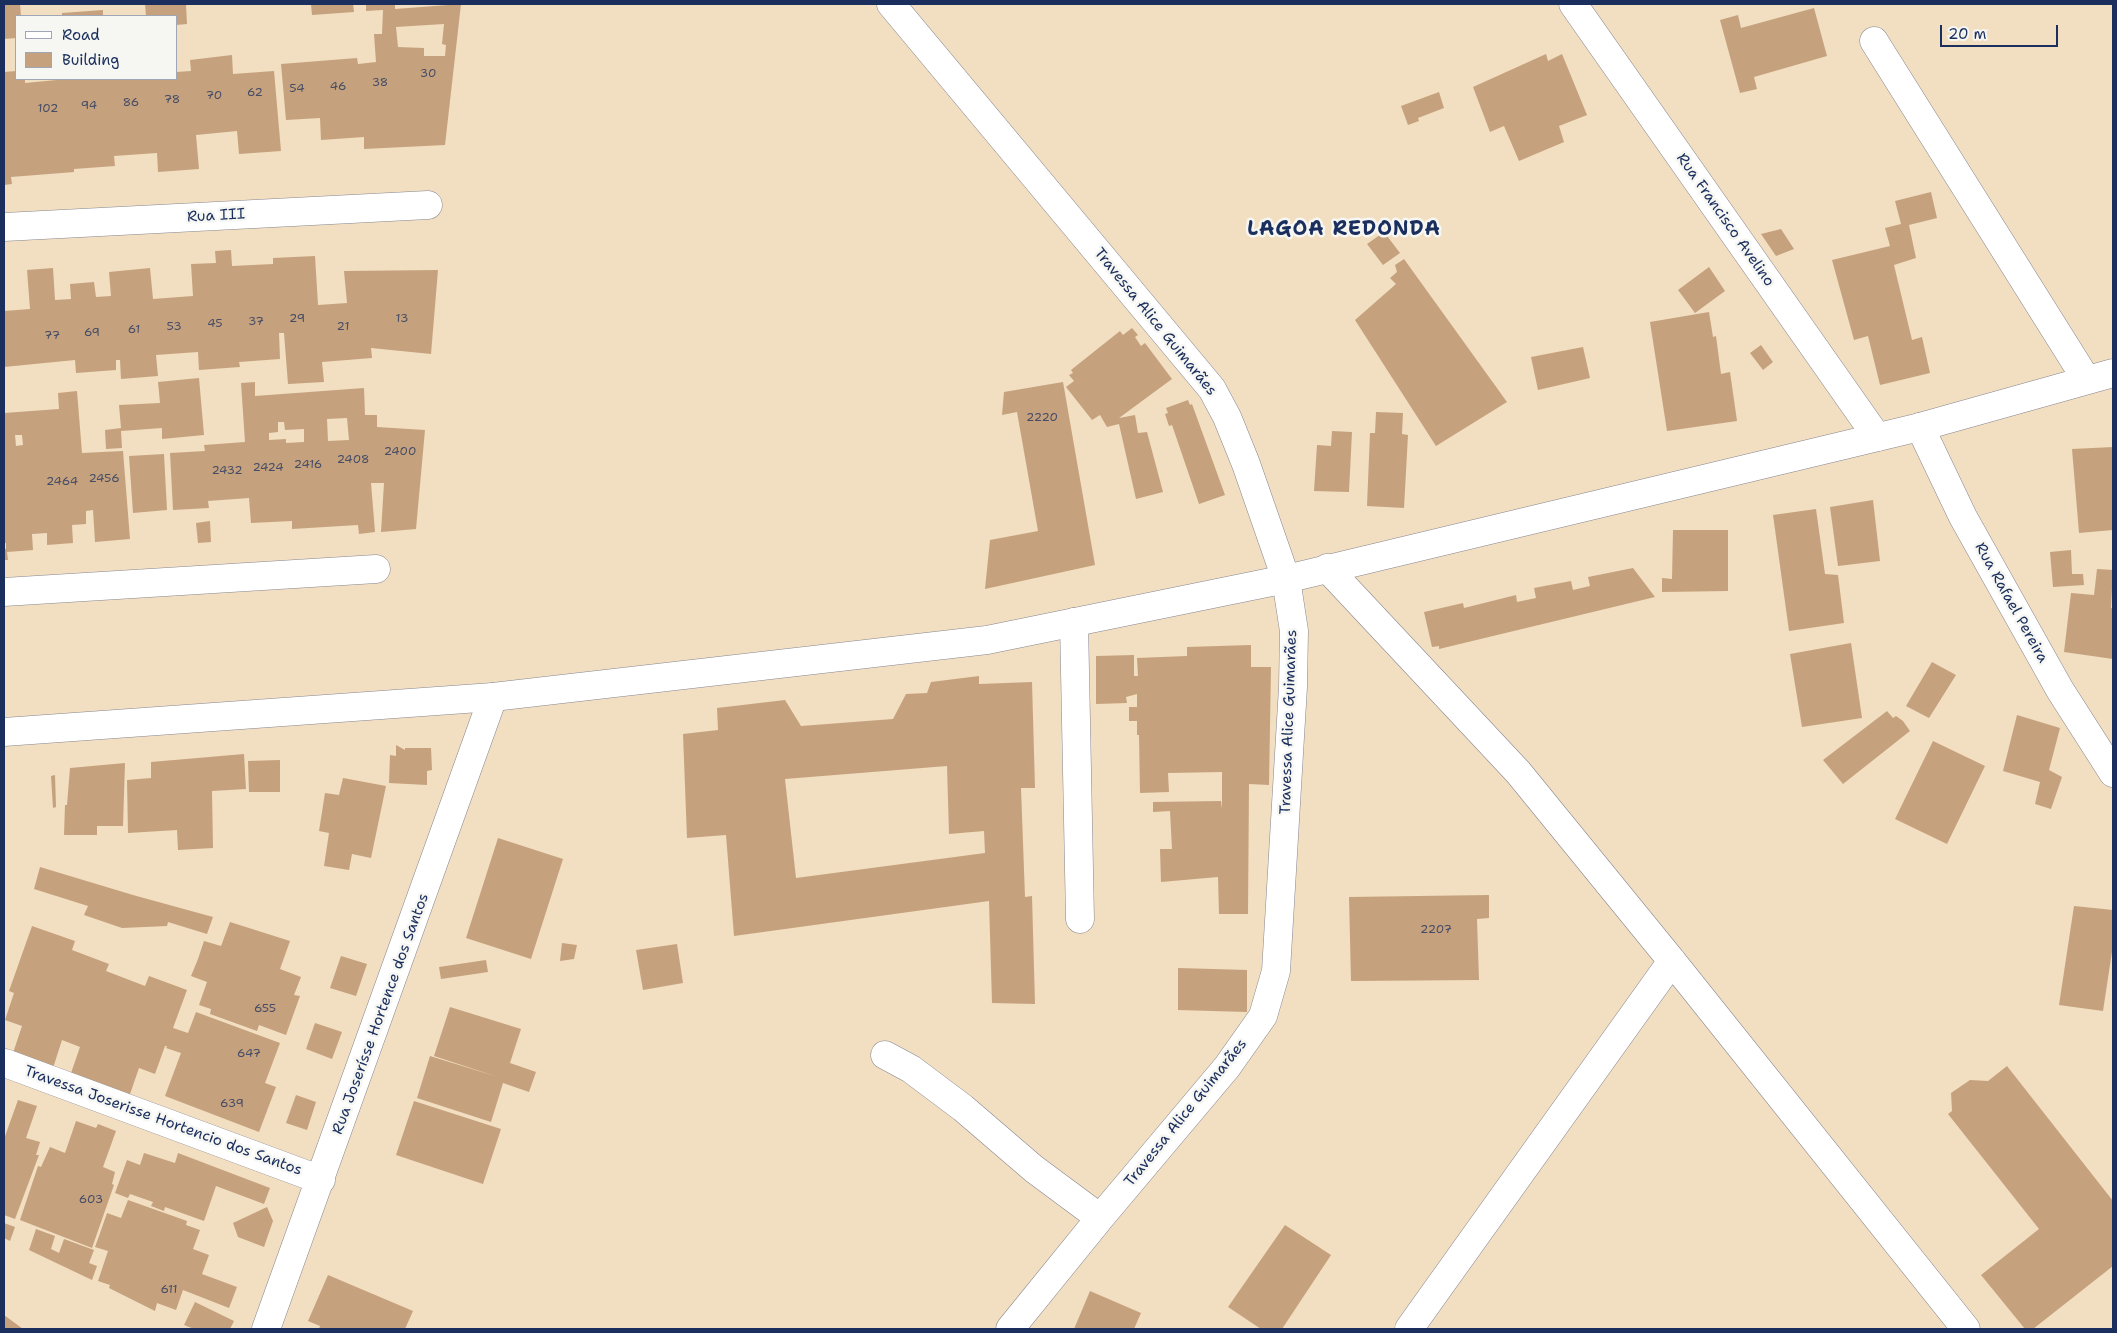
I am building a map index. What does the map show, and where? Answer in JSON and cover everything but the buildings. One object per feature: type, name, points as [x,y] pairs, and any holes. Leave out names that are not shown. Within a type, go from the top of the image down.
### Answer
[{"type":"street","name":"Travessa Alice Guimarães","points":[[891,4],[1212,389],[1228,417],[1286,579],[1294,631],[1294,677],[1276,971],[1262,1016],[1227,1067],[1010,1329]]},
{"type":"street","name":"Rua Francisco Avelino","points":[[1573,4],[1877,437]]},
{"type":"street","points":[[1874,41],[2086,379]]},
{"type":"street","name":"Rua III","points":[[4,227],[428,205]]},
{"type":"street","points":[[4,732],[493,697],[987,640],[1286,579],[1920,427],[2113,372]]},
{"type":"street","name":"Rua Rafael Pereira","points":[[1920,427],[1963,517],[2060,690],[2113,773]]},
{"type":"street","points":[[1327,568],[1518,772],[1672,961],[1966,1329]]},
{"type":"street","points":[[4,592],[376,569]]},
{"type":"street","points":[[1074,622],[1080,918]]},
{"type":"street","name":"Rua Joserísse Hortence dos Santos","points":[[266,1329],[322,1180],[493,697]]},
{"type":"street","points":[[1410,1329],[1672,961]]},
{"type":"street","points":[[885,1055],[911,1069],[963,1108],[1034,1169],[1100,1218]]},
{"type":"street","name":"Travessa Joserisse Hortencio dos Santos","points":[[5,1063],[322,1180]]},
{"type":"district","name":"LAGOA REDONDA","points":[[1344,230]]}]
